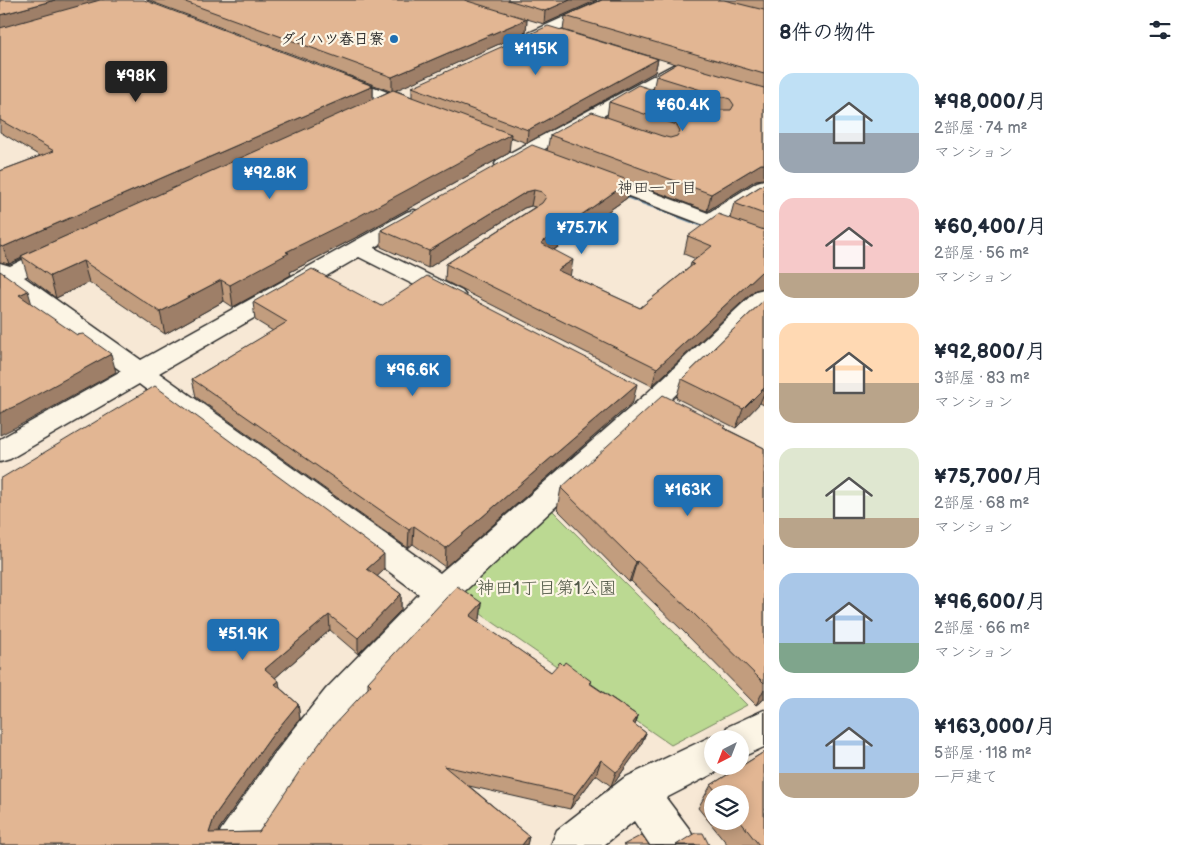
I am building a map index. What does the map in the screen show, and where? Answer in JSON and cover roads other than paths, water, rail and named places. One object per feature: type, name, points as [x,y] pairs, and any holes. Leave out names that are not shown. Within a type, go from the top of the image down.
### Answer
[{"type":"street","points":[[500,52],[614,0]]},
{"type":"street","points":[[525,26],[562,37]]},
{"type":"street","points":[[485,175],[527,151],[595,121],[633,92],[673,70]]},
{"type":"street","points":[[321,73],[430,114]]},
{"type":"street","points":[[368,112],[412,92]]},
{"type":"street","points":[[633,92],[659,100]]},
{"type":"street","points":[[582,172],[764,242]]},
{"type":"street","points":[[709,220],[764,186]]},
{"type":"street","points":[[0,452],[434,205]]},
{"type":"street","points":[[2,275],[70,248]]},
{"type":"street","points":[[358,248],[434,277],[478,309]]},
{"type":"street","points":[[2,275],[442,592]]},
{"type":"street","points":[[236,845],[289,766],[339,700],[442,592],[646,395],[764,296]]},
{"type":"street","points":[[646,395],[680,413]]},
{"type":"street","points":[[749,735],[764,727]]},
{"type":"street","points":[[572,845],[638,792],[704,758]]},
{"type":"street","points":[[638,792],[675,845]]},
{"type":"waterway","points":[[613,190],[718,230]]},
{"type":"place","name":"ダイハツ春日寮","points":[[394,39]]},
{"type":"district","name":"神田一丁目","points":[[657,188]]},
{"type":"park label","name":"神田1丁目第1公園","points":[[547,588]]}]
